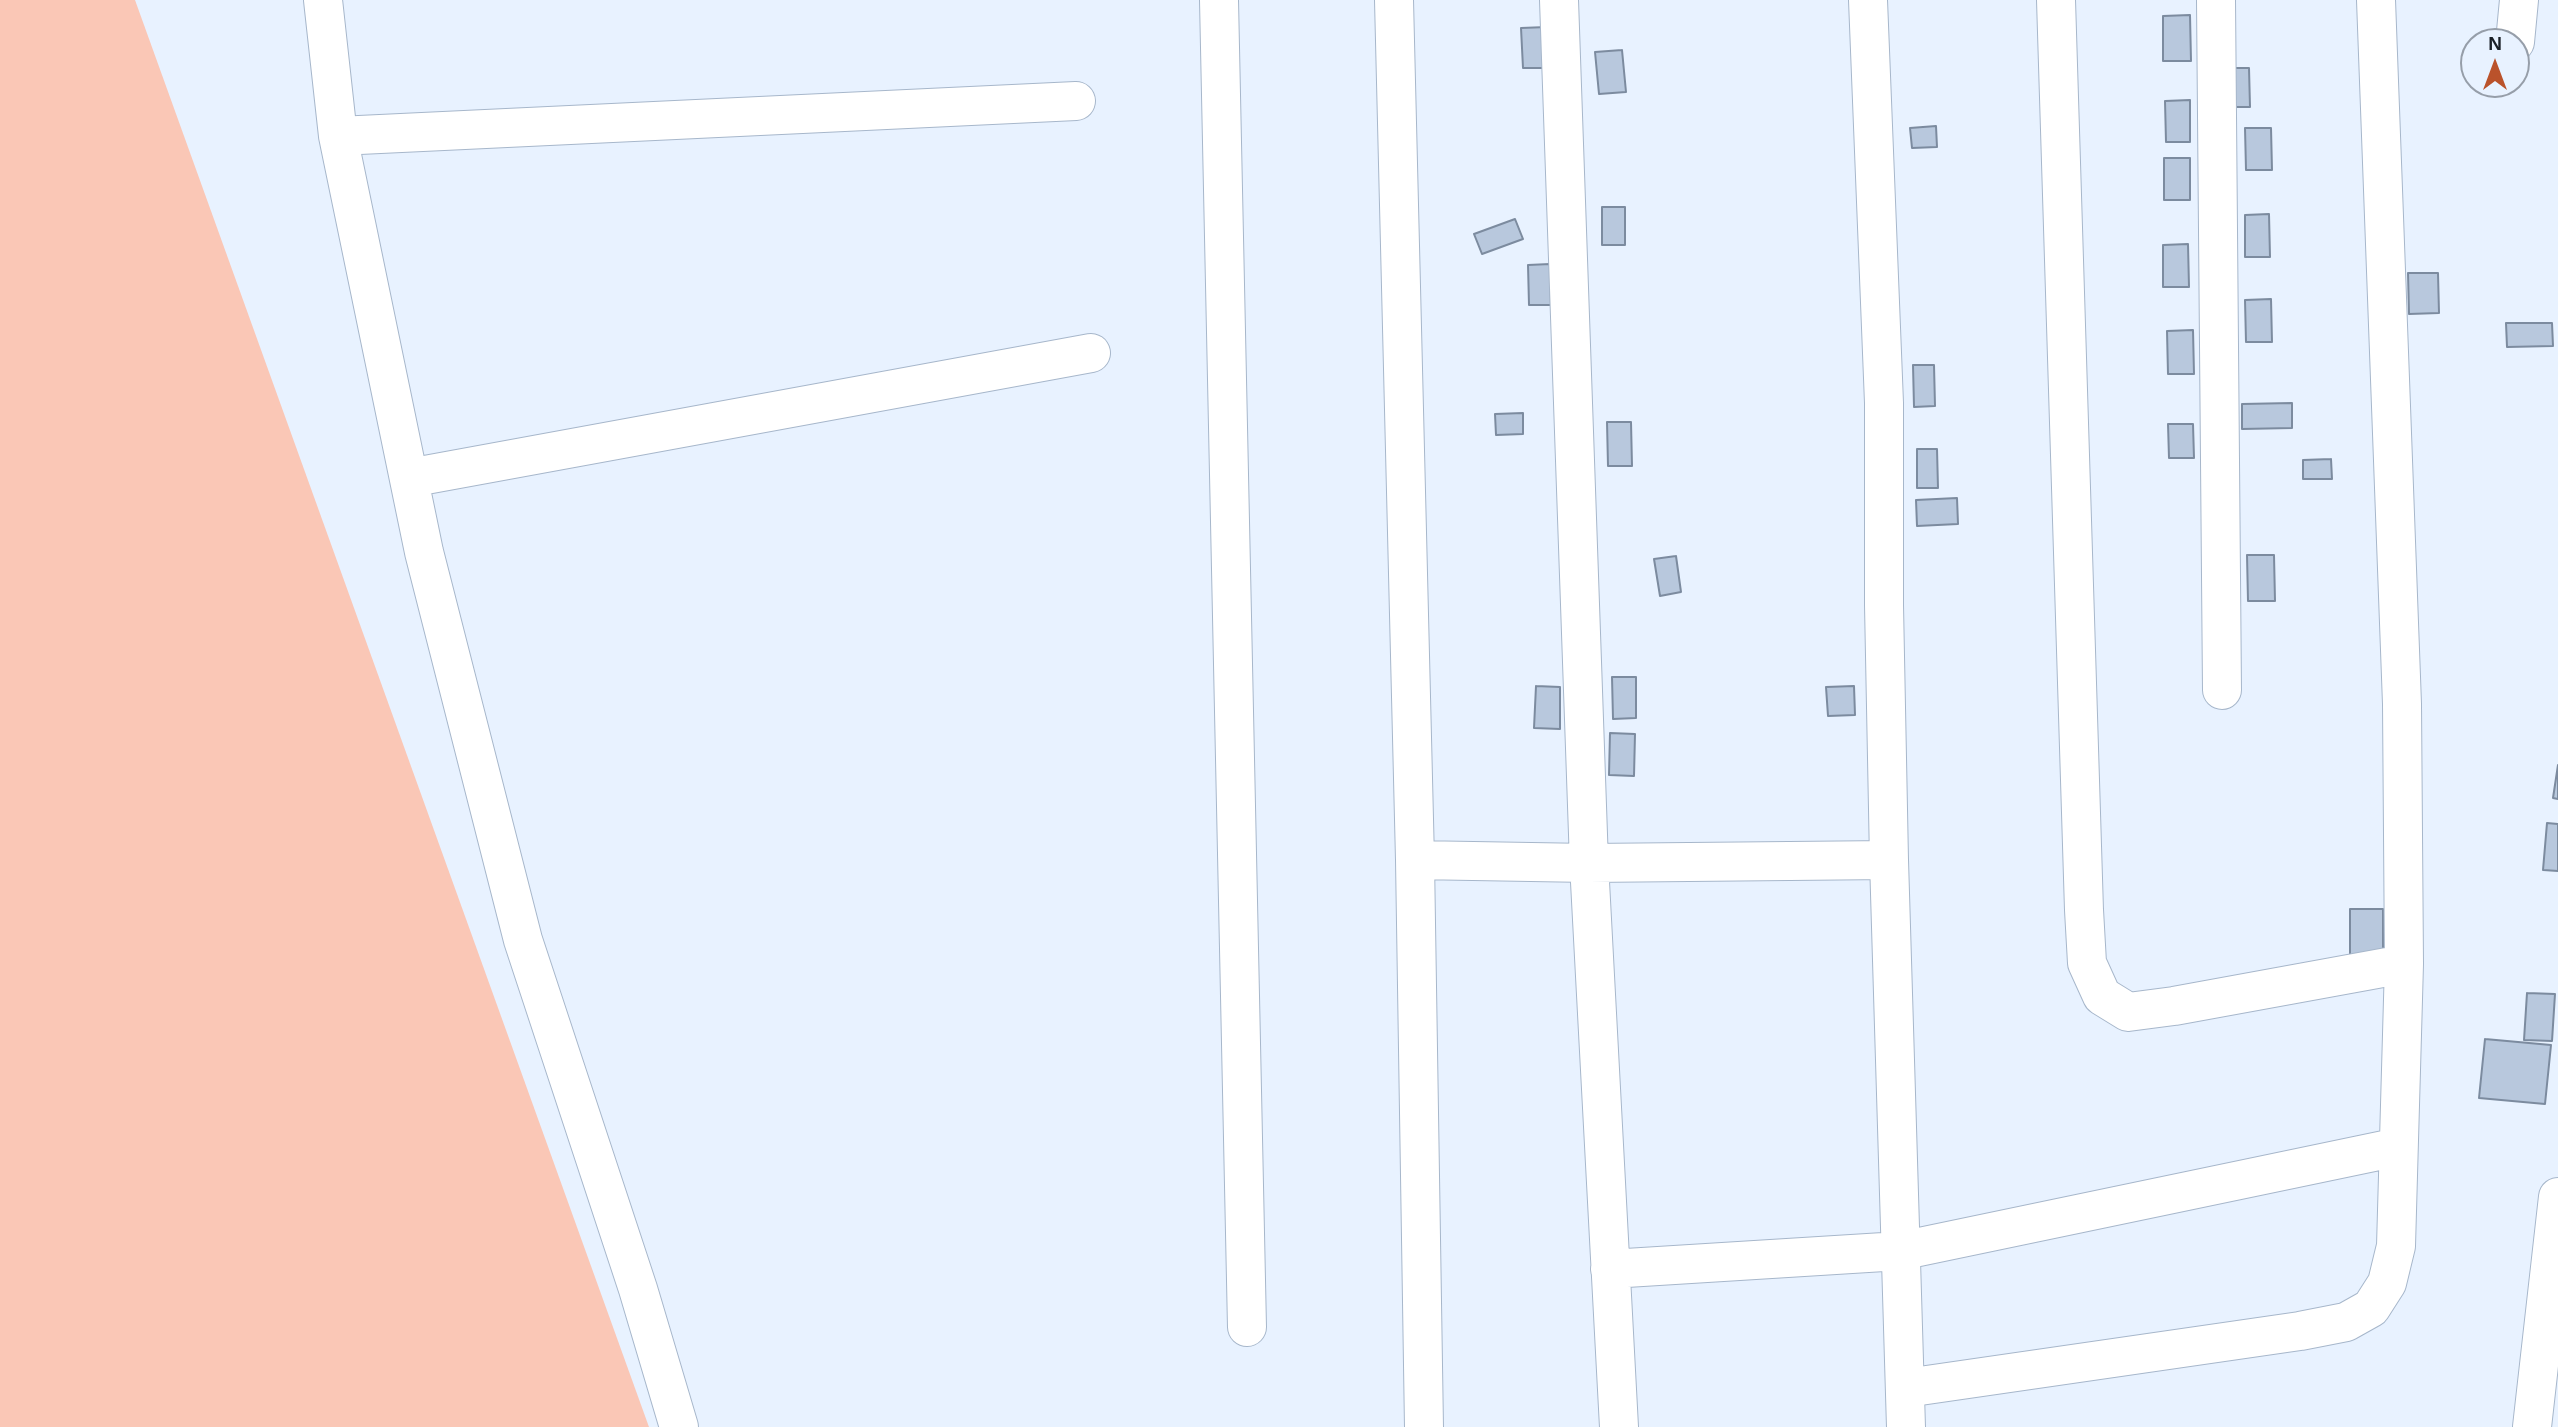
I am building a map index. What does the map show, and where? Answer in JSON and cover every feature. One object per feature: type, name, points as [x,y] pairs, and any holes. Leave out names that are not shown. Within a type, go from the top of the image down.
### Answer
[{"type":"street","points":[[323,0],[338,136],[424,552],[523,940],[638,1289],[679,1427]]},
{"type":"street","points":[[1219,0],[1247,1327]]},
{"type":"street","points":[[1394,0],[1415,860],[1424,1427]]},
{"type":"street","points":[[1559,0],[1589,863],[1619,1427]]},
{"type":"street","points":[[1868,0],[1884,403],[1884,605],[1889,860],[1906,1427]]},
{"type":"street","points":[[2056,0],[2087,963],[2102,996],[2128,1012],[2404,964]]},
{"type":"street","points":[[2216,0],[2222,690]]},
{"type":"street","points":[[1906,1388],[2346,1322],[2371,1308],[2387,1283],[2396,1246],[2404,964],[2402,704],[2376,0]]},
{"type":"street","points":[[2516,28],[2519,0]]},
{"type":"street","points":[[338,136],[1076,101]]},
{"type":"street","points":[[409,478],[1091,353]]},
{"type":"street","points":[[1415,860],[1589,863],[1889,860]]},
{"type":"street","points":[[1610,1269],[1900,1251],[2398,1147]]},
{"type":"street","points":[[2532,1427],[2558,1197]]},
{"type":"shaded area","points":[[0,0],[135,0],[649,1427],[0,1427]]},
{"type":"building","points":[[2190,15],[2191,61],[2163,61],[2163,16]]},
{"type":"building","points":[[1547,27],[1548,68],[1523,68],[1521,28]]},
{"type":"building","points":[[1622,50],[1626,92],[1599,94],[1595,52]]},
{"type":"building","points":[[2220,68],[2249,68],[2250,107],[2221,107]]},
{"type":"building","points":[[2190,100],[2190,142],[2166,142],[2165,101]]},
{"type":"building","points":[[1936,126],[1937,147],[1912,148],[1910,128]]},
{"type":"building","points":[[2245,128],[2271,128],[2272,170],[2246,170]]},
{"type":"building","points":[[2164,158],[2190,158],[2190,200],[2164,200]]},
{"type":"building","points":[[1602,207],[1625,207],[1625,245],[1602,245]]},
{"type":"building","points":[[2269,214],[2270,257],[2245,257],[2245,215]]},
{"type":"building","points":[[1515,219],[1523,239],[1482,254],[1474,234]]},
{"type":"building","points":[[2188,244],[2189,287],[2163,287],[2163,245]]},
{"type":"building","points":[[1550,264],[1551,305],[1529,305],[1528,265]]},
{"type":"building","points":[[2408,273],[2438,273],[2439,313],[2409,314]]},
{"type":"building","points":[[2271,299],[2272,342],[2246,342],[2245,300]]},
{"type":"building","points":[[2506,323],[2552,323],[2553,346],[2507,347]]},
{"type":"building","points":[[2193,330],[2194,374],[2168,374],[2167,331]]},
{"type":"building","points":[[1913,365],[1934,365],[1935,406],[1914,407]]},
{"type":"building","points":[[2292,403],[2292,428],[2242,429],[2242,404]]},
{"type":"building","points":[[1523,413],[1523,434],[1496,435],[1495,414]]},
{"type":"building","points":[[1607,422],[1631,422],[1632,466],[1608,466]]},
{"type":"building","points":[[2168,424],[2193,424],[2194,458],[2169,458]]},
{"type":"building","points":[[1917,449],[1937,449],[1938,488],[1917,488]]},
{"type":"building","points":[[2331,459],[2332,479],[2303,479],[2303,460]]},
{"type":"building","points":[[1957,498],[1958,524],[1917,526],[1916,500]]},
{"type":"building","points":[[2247,555],[2274,555],[2275,601],[2248,601]]},
{"type":"building","points":[[1676,556],[1681,592],[1660,596],[1654,559]]},
{"type":"building","points":[[1612,677],[1636,677],[1636,718],[1613,719]]},
{"type":"building","points":[[1536,686],[1560,687],[1560,729],[1534,728]]},
{"type":"building","points":[[1854,686],[1855,715],[1828,716],[1826,687]]},
{"type":"building","points":[[1610,733],[1635,734],[1634,776],[1609,775]]},
{"type":"building","points":[[2558,765],[2558,799],[2553,798]]},
{"type":"building","points":[[2547,823],[2558,824],[2558,871],[2543,870]]},
{"type":"building","points":[[2350,909],[2383,909],[2383,959],[2350,959]]},
{"type":"building","points":[[2527,993],[2555,994],[2552,1041],[2524,1040]]},
{"type":"building","points":[[2485,1039],[2551,1045],[2545,1104],[2479,1098]]}]
